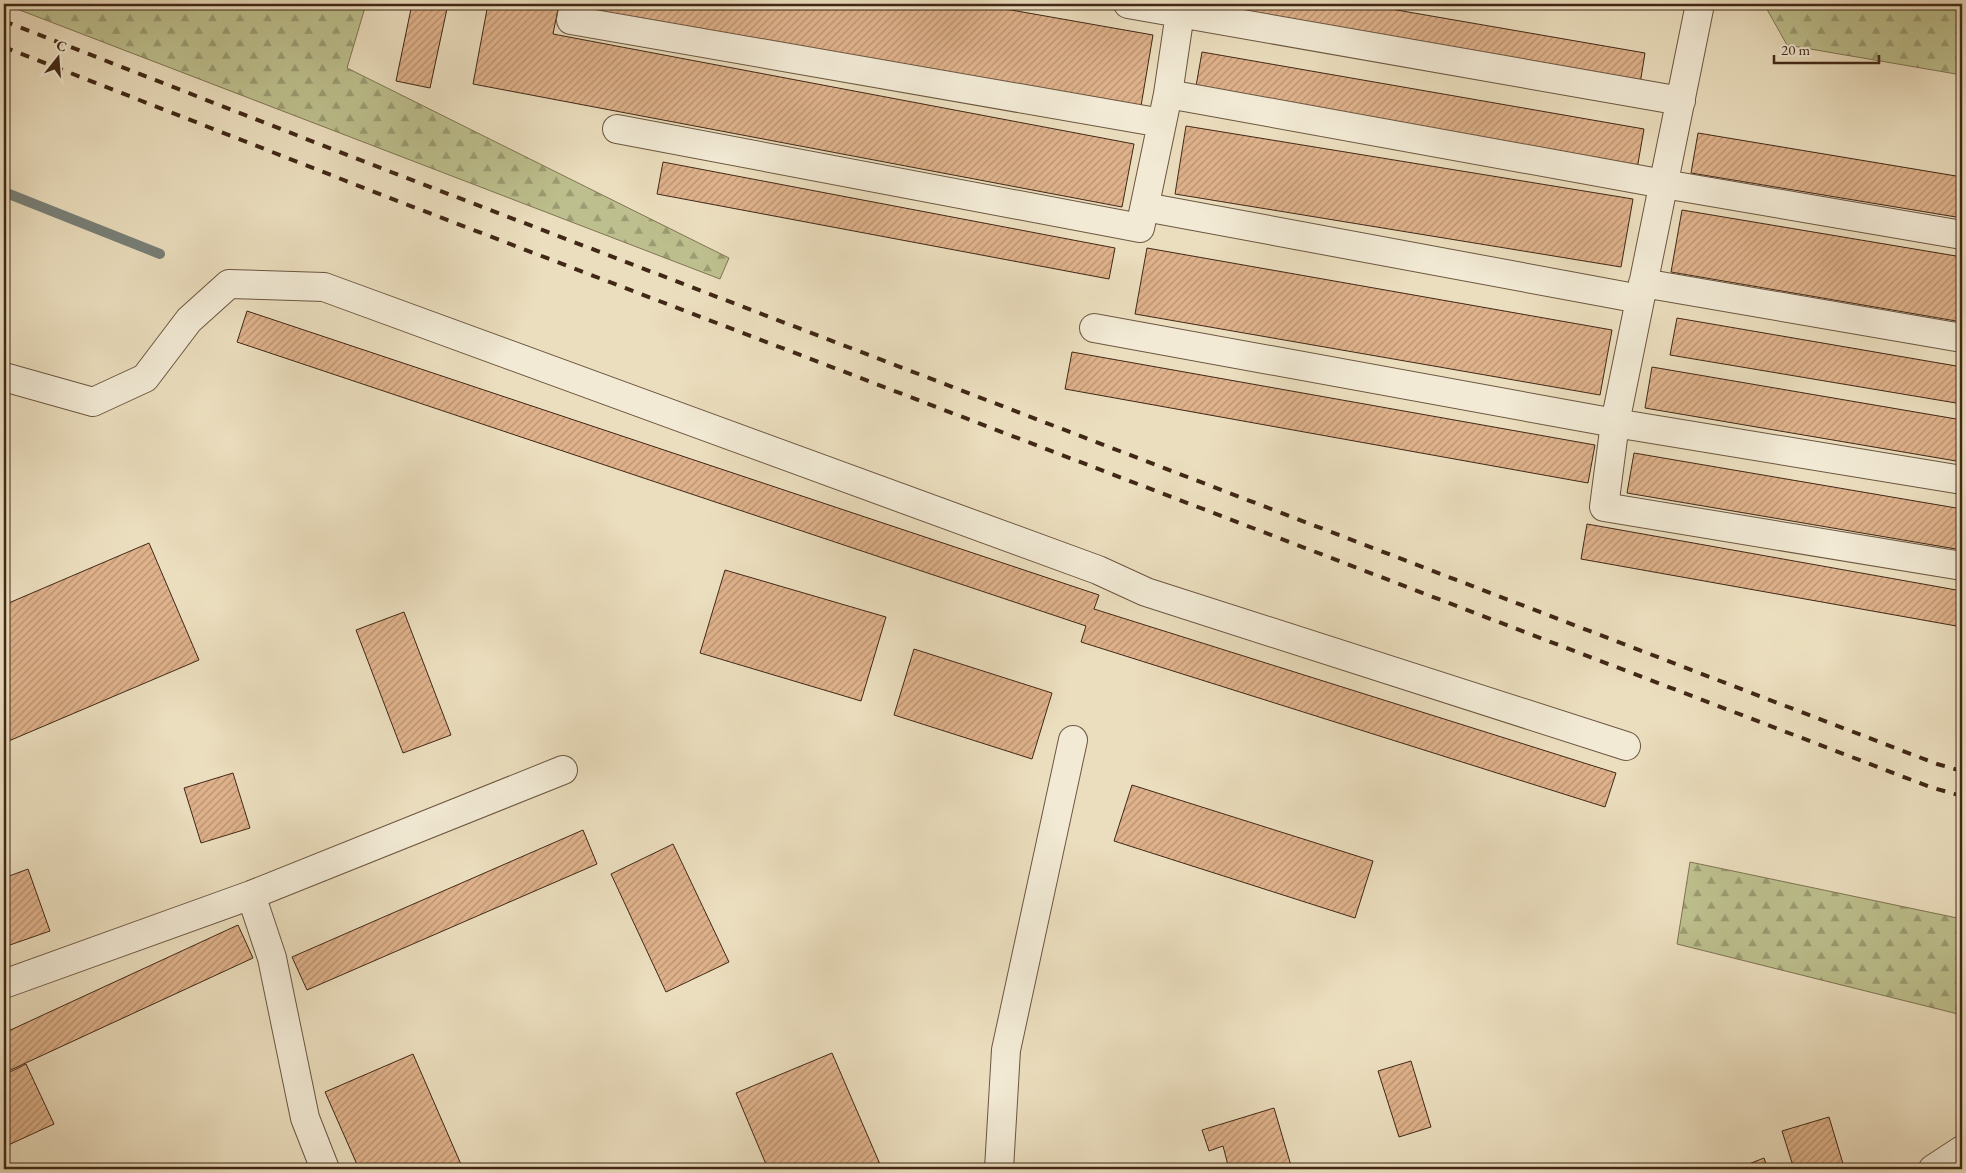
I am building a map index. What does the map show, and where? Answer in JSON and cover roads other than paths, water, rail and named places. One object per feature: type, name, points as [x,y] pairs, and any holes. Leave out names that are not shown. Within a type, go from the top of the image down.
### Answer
[{"type":"street","points":[[574,4],[571,20],[1162,123]]},
{"type":"street","points":[[1128,4],[1681,100]]},
{"type":"street","points":[[1700,4],[1615,423],[1604,507],[1962,566]]},
{"type":"street","points":[[617,129],[1140,228],[1168,94],[1180,13]]},
{"type":"street","points":[[1168,94],[1664,184],[1962,235]]},
{"type":"street","points":[[1145,207],[1642,291],[1962,338]]},
{"type":"street","points":[[4,377],[93,402],[145,378],[189,320],[229,284],[324,287],[1098,570],[1146,592],[1626,746]]},
{"type":"street","points":[[1094,328],[1615,423],[1962,480]]},
{"type":"street","points":[[999,1169],[1006,1050],[1073,740]]},
{"type":"street","points":[[4,984],[251,895],[563,770]]},
{"type":"street","points":[[251,895],[272,958],[305,1118],[325,1169]]},
{"type":"street","points":[[1933,1169],[1962,1150]]},
{"type":"waterway","points":[[4,192],[160,254]]},
{"type":"railway","points":[[4,21],[391,172],[1937,764],[1962,771]]},
{"type":"railway","points":[[4,47],[382,195],[1930,787],[1962,796]]}]
